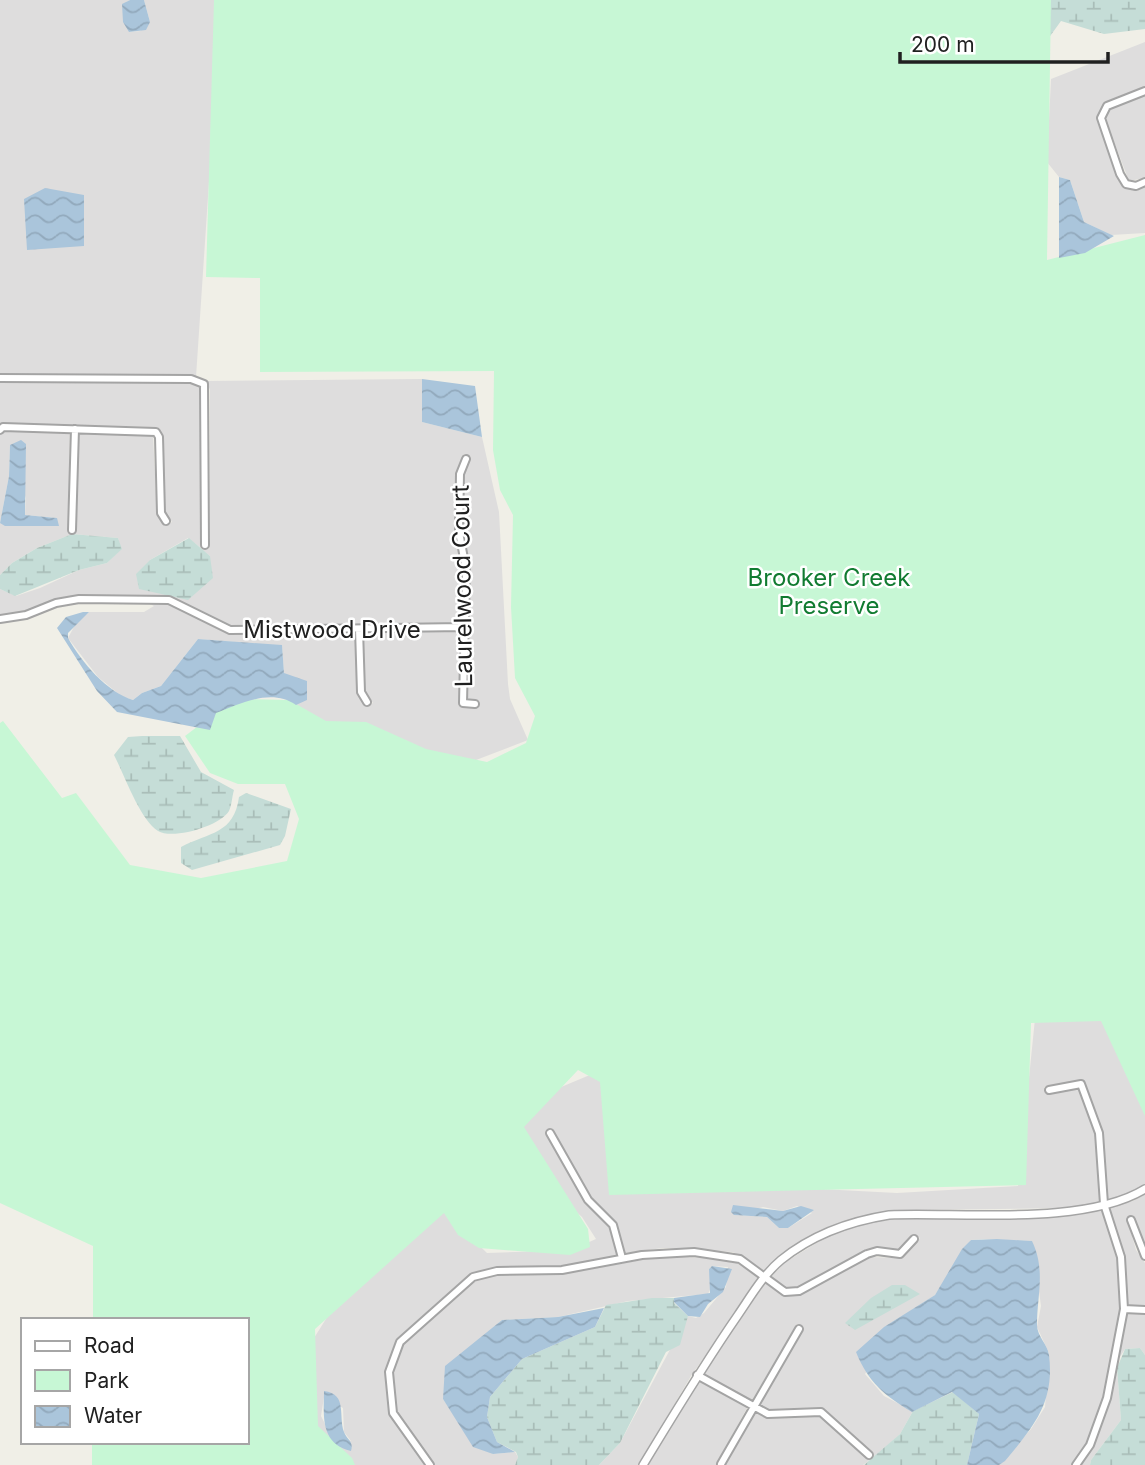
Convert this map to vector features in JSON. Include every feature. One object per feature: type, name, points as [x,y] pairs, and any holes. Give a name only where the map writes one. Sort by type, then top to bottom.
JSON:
[{"type":"street","points":[[1145,91],[1107,106],[1101,118],[1126,184],[1136,186],[1145,182]]},
{"type":"street","points":[[0,378],[191,379],[204,384],[205,545]]},
{"type":"street","points":[[2,429],[156,432],[159,438],[161,513],[166,521]]},
{"type":"street","points":[[72,530],[75,429]]},
{"type":"street","name":"Laurelwood Court","points":[[466,459],[460,474],[458,532],[466,569],[463,703],[475,704]]},
{"type":"street","name":"Mistwood Drive","points":[[0,619],[26,615],[56,603],[79,599],[169,600],[230,629],[464,627]]},
{"type":"street","points":[[359,629],[361,692],[368,702]]},
{"type":"street","points":[[1049,1090],[1081,1084],[1099,1133],[1104,1205],[1121,1257],[1124,1309],[1107,1398],[1090,1445],[1076,1465]]},
{"type":"street","points":[[550,1133],[588,1200],[613,1225],[622,1258]]},
{"type":"street","points":[[643,1465],[697,1375],[765,1277],[781,1260],[810,1242],[866,1219],[923,1213],[1071,1212],[1131,1198],[1145,1189]]},
{"type":"street","points":[[1131,1220],[1145,1256]]},
{"type":"street","points":[[430,1465],[393,1413],[389,1372],[400,1342],[473,1277],[497,1271],[562,1270],[663,1252],[732,1256],[785,1292],[799,1291],[867,1254],[877,1251],[900,1254],[915,1239]]},
{"type":"street","points":[[1124,1309],[1145,1310]]},
{"type":"street","points":[[721,1464],[799,1329]]},
{"type":"street","points":[[697,1375],[768,1414],[821,1412],[869,1455]]},
{"type":"shaded area","points":[[0,0],[130,0],[126,2],[123,19],[130,32],[140,31],[150,22],[144,0],[215,0],[211,152],[196,377],[0,375]]},
{"type":"shaded area","points":[[1145,42],[1145,87],[1105,102],[1097,118],[1116,175],[1123,186],[1135,189],[1145,186],[1145,233],[1111,235],[1084,222],[1070,180],[1059,177],[1047,162],[1051,79]]},
{"type":"shaded area","points":[[1145,95],[1145,178],[1129,181],[1105,118],[1110,108]]},
{"type":"shaded area","points":[[422,379],[422,422],[482,437],[499,512],[510,699],[528,740],[463,765],[375,750],[296,705],[284,673],[282,646],[198,639],[161,686],[142,693],[133,700],[121,696],[98,677],[68,638],[76,623],[89,612],[144,612],[154,606],[150,604],[168,604],[228,633],[355,633],[357,692],[366,706],[373,703],[365,691],[363,633],[460,631],[459,703],[478,708],[479,701],[467,700],[470,569],[463,532],[464,474],[471,457],[464,454],[456,474],[455,532],[462,570],[460,624],[230,626],[169,597],[78,596],[54,600],[24,612],[0,615],[0,589],[16,596],[79,570],[107,563],[121,549],[118,538],[72,534],[37,548],[12,563],[0,575],[0,523],[0,435],[5,431],[70,432],[68,533],[76,533],[79,433],[153,435],[157,514],[165,526],[172,522],[165,512],[163,437],[159,430],[150,427],[0,424],[0,382],[190,383],[200,386],[201,548],[188,538],[150,560],[210,556],[201,549],[209,549],[210,390],[206,381]],"holes":[[[10,445],[26,499],[25,515],[57,518],[0,523],[9,476]]]},
{"type":"shaded area","points":[[1036,1009],[1108,1015],[1145,1080],[1145,1185],[1129,1195],[1108,1200],[1103,1133],[1085,1083],[1080,1081],[1044,1087],[1046,1094],[1078,1088],[1095,1134],[1100,1202],[1070,1208],[923,1210],[866,1215],[808,1238],[764,1272],[733,1252],[663,1248],[625,1253],[616,1223],[591,1198],[551,1129],[545,1132],[584,1202],[609,1226],[618,1255],[562,1267],[497,1268],[472,1273],[397,1340],[385,1372],[389,1413],[425,1465],[352,1465],[320,1442],[299,1362],[413,1180],[487,1253],[571,1250],[596,1239],[582,1217],[554,1192],[519,1126],[554,1090],[597,1072],[702,1183],[897,1193],[1018,1186]],"holes":[[[797,1206],[812,1213],[788,1228],[779,1228],[767,1217],[735,1215],[763,1207],[783,1211]],[[324,1397],[343,1408],[344,1432],[351,1441],[331,1436],[321,1416]]]},
{"type":"shaded area","points":[[1145,1194],[1145,1250],[1134,1216],[1127,1218],[1136,1250],[1145,1263],[1145,1307],[1128,1306],[1125,1256],[1109,1207],[1133,1201]]},
{"type":"shaded area","points":[[1101,1209],[1117,1258],[1120,1309],[1103,1397],[1087,1444],[1072,1465],[999,1465],[1031,1429],[1045,1407],[1049,1353],[1037,1327],[1041,1306],[1032,1241],[983,1239],[971,1240],[935,1295],[911,1311],[865,1374],[884,1396],[913,1411],[900,1434],[879,1453],[863,1465],[725,1465],[754,1412],[768,1418],[820,1415],[868,1460],[874,1456],[823,1409],[769,1410],[758,1406],[804,1327],[797,1324],[751,1402],[702,1374],[766,1282],[782,1295],[800,1294],[869,1257],[900,1258],[920,1238],[914,1234],[897,1251],[878,1248],[865,1251],[798,1287],[786,1288],[771,1277],[784,1263],[828,1236],[867,1222],[923,1217],[1071,1215]]},
{"type":"shaded area","points":[[663,1256],[731,1259],[760,1278],[691,1376],[639,1465],[599,1465],[620,1443],[688,1316],[696,1318],[704,1313],[726,1287],[728,1267],[712,1266],[709,1269],[712,1285],[708,1294],[628,1301],[558,1317],[502,1320],[443,1399],[459,1422],[493,1454],[515,1452],[518,1457],[515,1465],[435,1465],[397,1411],[393,1372],[403,1344],[475,1280],[498,1275],[563,1274]]},
{"type":"shaded area","points":[[1127,1313],[1145,1314],[1145,1355],[1140,1348],[1125,1349],[1118,1360]]},
{"type":"shaded area","points":[[1117,1368],[1121,1420],[1090,1465],[1081,1465],[1094,1447],[1111,1399]]},
{"type":"shaded area","points":[[698,1380],[747,1408],[716,1465],[648,1465]]},
{"type":"green space","name":"Brooker Creek Preserve","points":[[214,0],[1051,0],[1047,260],[1145,235],[1145,1116],[1101,1021],[1031,1023],[1026,1185],[609,1195],[600,1082],[578,1070],[524,1127],[588,1229],[590,1247],[570,1255],[479,1248],[458,1235],[444,1213],[315,1329],[318,1426],[352,1458],[355,1465],[92,1465],[92,1444],[248,1444],[248,1318],[93,1318],[93,1246],[0,1203],[0,723],[3,721],[62,798],[76,793],[130,865],[201,878],[287,861],[299,819],[285,784],[238,784],[210,773],[185,736],[234,699],[289,700],[326,721],[366,722],[426,749],[487,762],[526,743],[535,716],[515,678],[511,607],[513,515],[500,490],[493,450],[494,371],[260,372],[260,278],[206,277]]},
{"type":"green space","points":[[979,0],[1145,0],[1145,29],[1104,34],[1061,21],[1048,39]]},
{"type":"green space","points":[[72,534],[118,538],[122,549],[107,563],[79,570],[15,596],[0,589],[0,575],[12,563],[37,548]]},
{"type":"green space","points":[[189,538],[210,556],[213,578],[188,600],[139,589],[136,574],[150,560]]},
{"type":"green space","points":[[180,736],[201,772],[234,790],[230,809],[224,817],[185,833],[165,833],[151,825],[139,807],[114,755],[128,737]]},
{"type":"green space","points":[[246,793],[291,809],[285,836],[280,845],[192,870],[181,863],[181,847],[226,825],[232,818],[239,797]]},
{"type":"green space","points":[[892,1285],[905,1285],[920,1294],[855,1330],[845,1323],[871,1298]]},
{"type":"green space","points":[[652,1298],[674,1298],[674,1303],[688,1316],[680,1345],[666,1352],[620,1443],[599,1465],[515,1465],[518,1457],[516,1452],[497,1442],[487,1417],[490,1397],[522,1359],[595,1327],[606,1305]]},
{"type":"green space","points":[[1140,1348],[1145,1355],[1145,1465],[1090,1465],[1121,1420],[1117,1368],[1125,1349]]},
{"type":"green space","points":[[953,1392],[979,1414],[967,1465],[864,1465],[900,1434],[913,1411]]},
{"type":"water","points":[[130,0],[144,0],[150,22],[146,30],[129,32],[123,22],[122,4]]},
{"type":"water","points":[[1059,177],[1070,180],[1084,222],[1114,236],[1085,253],[1059,258]]},
{"type":"water","points":[[45,188],[84,195],[84,246],[27,250],[24,199]]},
{"type":"water","points":[[422,379],[475,386],[482,437],[422,422]]},
{"type":"water","points":[[21,440],[26,444],[25,515],[57,518],[59,526],[5,526],[0,523],[9,476],[10,445]]},
{"type":"water","points":[[89,612],[68,633],[68,638],[96,675],[114,690],[133,700],[142,693],[161,686],[198,639],[282,645],[284,673],[307,681],[307,700],[296,705],[287,700],[267,697],[246,702],[216,713],[210,730],[117,712],[97,691],[57,628],[66,617]]},
{"type":"water","points":[[733,1205],[783,1211],[801,1206],[814,1210],[788,1228],[779,1228],[767,1217],[734,1215],[731,1212]]},
{"type":"water","points":[[971,1240],[1032,1241],[1036,1252],[1040,1272],[1037,1325],[1049,1355],[1049,1387],[1033,1425],[1005,1461],[999,1465],[967,1465],[979,1414],[952,1392],[912,1412],[878,1387],[866,1372],[856,1352],[884,1327],[935,1295],[962,1249]]},
{"type":"water","points":[[712,1266],[732,1269],[723,1292],[708,1304],[700,1317],[688,1316],[674,1302],[674,1298],[710,1293],[709,1269]]},
{"type":"water","points":[[604,1308],[595,1327],[522,1359],[490,1397],[487,1417],[497,1442],[515,1452],[493,1454],[473,1447],[443,1399],[445,1366],[502,1320],[558,1317]]},
{"type":"water","points":[[324,1391],[332,1393],[339,1401],[342,1426],[351,1443],[351,1451],[333,1442],[328,1435],[324,1418]]}]
